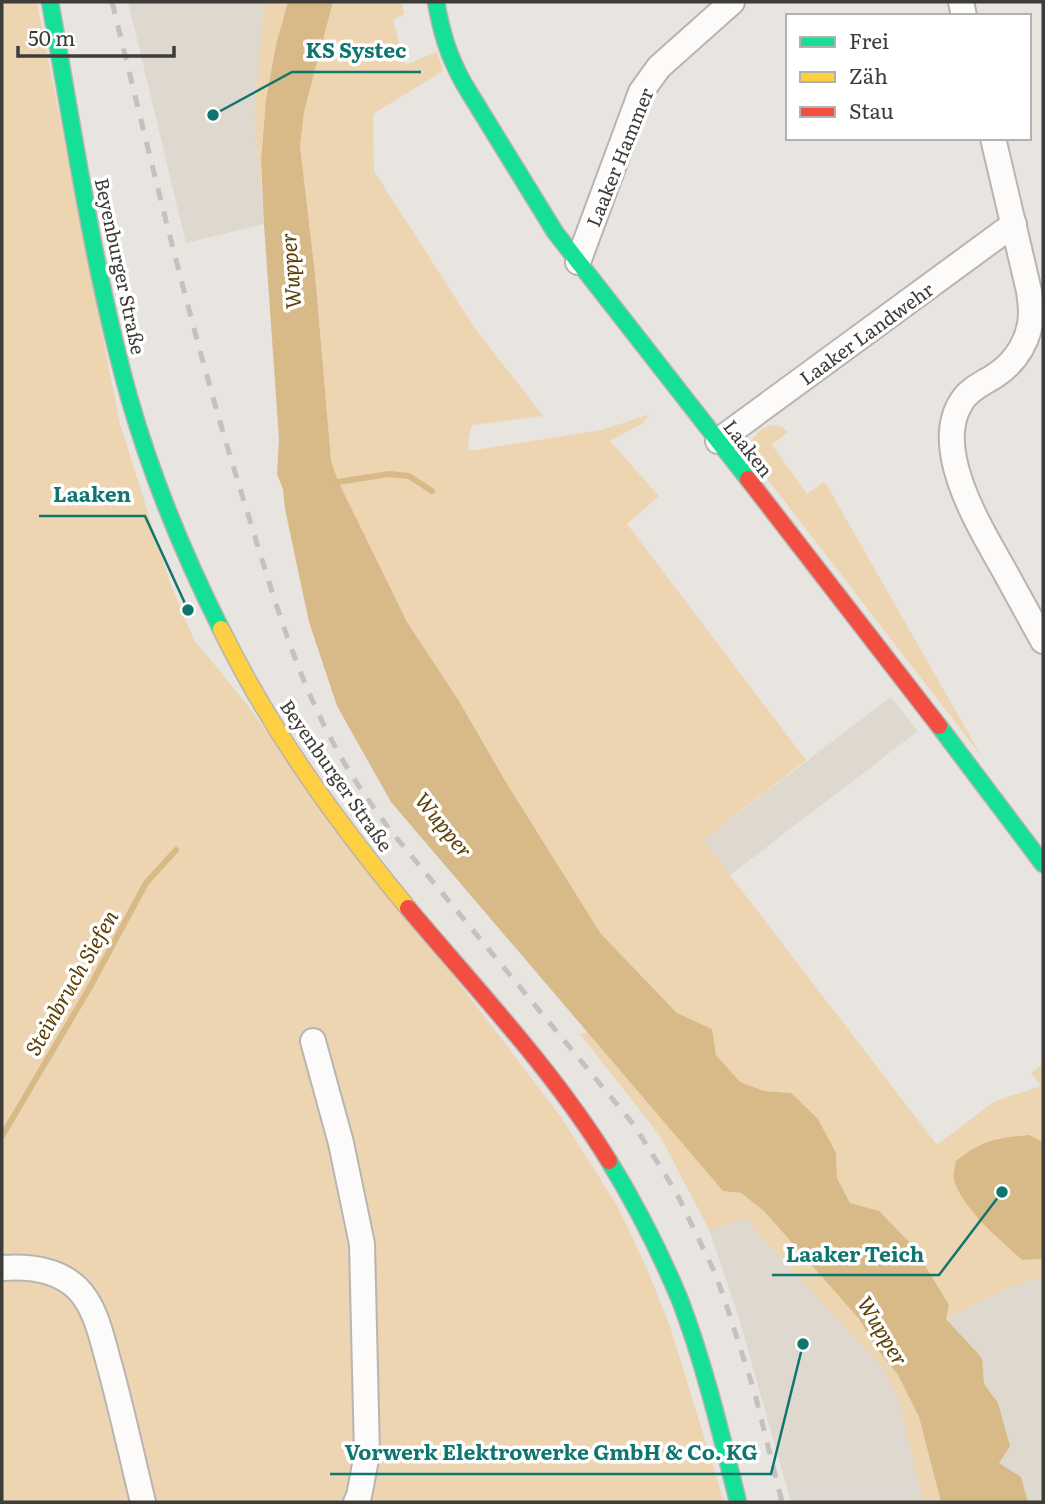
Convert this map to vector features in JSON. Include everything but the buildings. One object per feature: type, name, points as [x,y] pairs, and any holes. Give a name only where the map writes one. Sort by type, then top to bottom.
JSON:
[{"type":"main road","name":"Beyenburger Straße","points":[[50,2],[87,206],[118,355],[146,453],[182,548],[254,691],[283,741],[316,789],[362,852],[531,1053],[606,1155],[664,1265],[688,1324],[708,1387],[738,1502]]},
{"type":"main road","name":"Laaken","points":[[436,2],[441,31],[451,60],[555,232],[904,680],[1043,864]]},
{"type":"street","name":"Laaker Hammer","points":[[578,262],[641,92],[659,67],[732,2]]},
{"type":"street","points":[[993,140],[1030,291],[1031,315],[1021,349],[1012,363],[973,390],[962,401],[952,432],[953,454],[970,511],[1043,641]]},
{"type":"street","name":"Laaker Landwehr","points":[[718,441],[1014,224]]},
{"type":"street","points":[[313,1041],[341,1143],[362,1244],[368,1454],[356,1502]]},
{"type":"street","points":[[2,1268],[21,1266],[61,1276],[86,1299],[98,1326],[143,1502]]},
{"type":"shaded area","points":[[2,2],[37,2],[120,424],[171,585],[194,640],[241,697],[561,1117],[618,1207],[671,1329],[724,1502],[2,1502]]},
{"type":"shaded area","points":[[128,2],[264,2],[254,115],[264,224],[186,243]]},
{"type":"shaded area","points":[[264,2],[288,2],[274,60],[262,138],[264,224],[254,115]]},
{"type":"shaded area","points":[[333,2],[402,2],[404,14],[393,20],[405,65],[437,52],[443,71],[373,114],[374,171],[474,327],[543,416],[472,425],[469,451],[602,430],[650,414],[643,423],[610,441],[659,496],[627,524],[806,760],[703,840],[937,1145],[995,1101],[1041,1086],[1031,1073],[1043,1064],[1043,1142],[1029,1135],[966,1203],[997,1238],[1022,1260],[1043,1259],[1043,1277],[1010,1287],[946,1319],[879,1211],[850,1203],[837,1178],[836,1153],[791,1093],[764,1091],[740,1082],[716,1055],[711,1029],[677,1013],[601,934],[507,784],[459,701],[407,622],[338,481],[331,460],[315,274],[300,146],[304,112]]},
{"type":"shaded area","points":[[776,425],[788,432],[772,445],[807,494],[824,482],[829,489],[982,757],[748,454],[756,434]]},
{"type":"shaded area","points":[[891,697],[918,731],[730,875],[703,840]]},
{"type":"shaded area","points":[[588,1032],[723,1191],[741,1193],[764,1211],[859,1319],[878,1350],[898,1375],[919,1417],[941,1502],[923,1502],[899,1400],[883,1369],[745,1218],[709,1230],[660,1136],[580,1034]]},
{"type":"shaded area","points":[[745,1218],[883,1369],[899,1400],[923,1502],[791,1502],[739,1318],[709,1230]]},
{"type":"shaded area","points":[[1043,1277],[1043,1502],[1028,1502],[1021,1477],[999,1463],[998,1403],[984,1384],[982,1358],[946,1319],[1010,1287]]},
{"type":"water","name":"Wupper","points":[[288,2],[333,2],[304,112],[300,146],[315,274],[331,460],[338,481],[407,622],[459,701],[507,784],[601,934],[677,1013],[712,1029],[716,1055],[740,1082],[764,1091],[791,1093],[818,1119],[836,1153],[837,1178],[850,1203],[879,1211],[913,1246],[949,1305],[946,1319],[982,1358],[984,1384],[998,1403],[1010,1446],[999,1463],[1021,1477],[1028,1502],[941,1502],[919,1417],[898,1375],[878,1350],[859,1319],[764,1211],[741,1193],[723,1191],[391,802],[337,706],[309,622],[283,489],[277,474],[279,439],[261,161],[266,100],[276,45]]},
{"type":"water","points":[[1029,1135],[1043,1142],[1043,1259],[1022,1260],[975,1215],[960,1194],[954,1175],[956,1161],[974,1148],[999,1139]]},
{"type":"waterway","points":[[331,483],[389,474],[409,476],[432,491]]},
{"type":"waterway","name":"Steinbruch Siefen","points":[[2,1136],[90,987],[146,883],[176,850]]},
{"type":"railway","points":[[112,2],[224,437],[273,595],[321,720],[362,791],[390,830],[634,1125],[676,1192],[715,1273],[728,1310],[755,1394],[782,1502]]},
{"type":"traffic: fast","points":[[50,2],[95,250],[129,397],[170,516],[221,629]]},
{"type":"traffic: fast","points":[[436,2],[446,44],[458,73],[555,232],[748,479]]},
{"type":"traffic: fast","points":[[939,726],[1043,864]]},
{"type":"traffic: fast","points":[[609,1161],[647,1229],[680,1300],[705,1375],[738,1502]]},
{"type":"traffic: slow","points":[[221,629],[261,703],[306,774],[355,842],[408,908]]},
{"type":"traffic: jam","points":[[748,479],[939,726]]},
{"type":"traffic: jam","points":[[408,908],[539,1063],[609,1161]]},
{"type":"place","name":"KS Systec","points":[[213,115]]},
{"type":"place","name":"Laaken","points":[[188,610]]},
{"type":"place","name":"Laaker Teich","points":[[1002,1192]]},
{"type":"place","name":"Vorwerk Elektrowerke GmbH & Co. KG","points":[[803,1344]]}]
